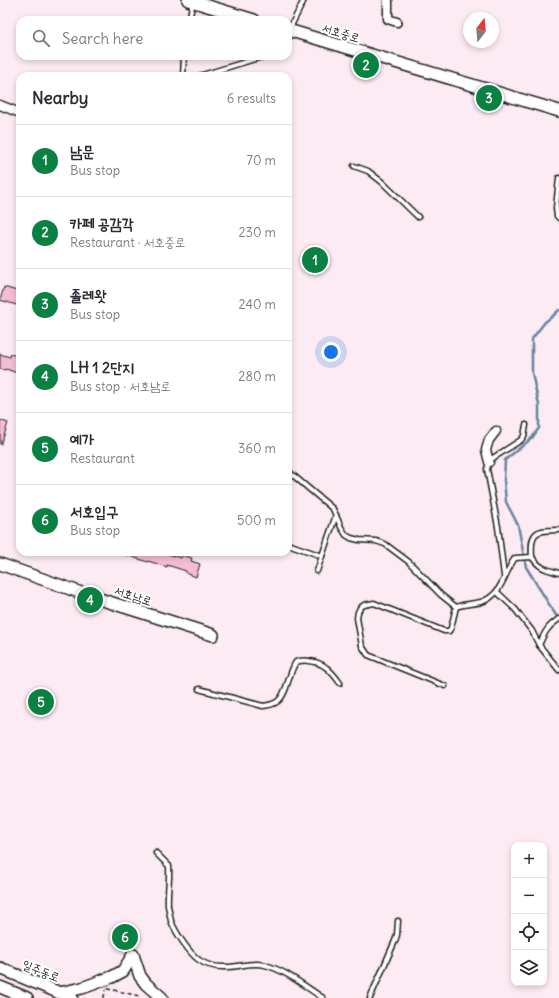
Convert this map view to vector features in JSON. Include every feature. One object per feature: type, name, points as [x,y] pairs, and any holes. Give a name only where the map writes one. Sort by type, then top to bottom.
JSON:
[{"type":"main road","points":[[190,1],[241,16]]},
{"type":"main road","name":"서호중로","points":[[292,32],[559,111]]},
{"type":"main road","name":"서호남로","points":[[0,564],[90,596],[213,635]]},
{"type":"main road","points":[[59,993],[82,988],[112,977],[123,971],[133,955],[140,976],[146,984],[162,998]]},
{"type":"main road","name":"일주동로","points":[[0,968],[72,998]]},
{"type":"main road","points":[[0,988],[12,998]]},
{"type":"main road","points":[[0,988],[27,998]]},
{"type":"street","points":[[388,0],[388,19],[397,22]]},
{"type":"street","points":[[0,105],[16,111]]},
{"type":"street","points":[[489,462],[486,450],[489,440],[496,431]]},
{"type":"lane","points":[[292,23],[304,0]]},
{"type":"lane","points":[[189,16],[190,1]]},
{"type":"lane","points":[[183,72],[184,60]]},
{"type":"lane","points":[[212,72],[252,60]]},
{"type":"lane","points":[[354,166],[368,172],[382,182],[418,217]]},
{"type":"lane","points":[[559,178],[556,208],[557,216],[559,218]]},
{"type":"lane","points":[[504,579],[498,527],[487,469],[489,462],[493,458],[521,440],[524,436],[526,425]]},
{"type":"lane","points":[[292,474],[328,503],[333,509],[346,535],[358,540],[376,541],[385,544],[409,562],[441,595],[456,607]]},
{"type":"lane","points":[[317,571],[336,515]]},
{"type":"lane","points":[[559,530],[545,530],[539,532],[534,536],[531,547],[531,557],[537,565],[559,573]]},
{"type":"lane","points":[[292,545],[322,556]]},
{"type":"lane","points":[[456,607],[483,602],[491,598],[497,592],[510,564],[515,558],[531,557]]},
{"type":"lane","points":[[497,592],[515,609],[559,670]]},
{"type":"lane","points":[[446,686],[368,655],[362,646],[357,618],[360,608],[364,605],[374,603],[444,631],[449,631],[456,607]]},
{"type":"lane","points":[[540,645],[545,631],[559,619]]},
{"type":"lane","points":[[199,689],[263,706],[273,704],[279,701],[283,695],[292,667],[296,662],[309,661],[323,665],[332,672],[340,683]]},
{"type":"lane","points":[[156,853],[169,866],[170,874],[168,904],[172,921],[181,940],[200,960],[210,965],[223,967],[256,963],[265,965],[291,976],[323,998]]},
{"type":"lane","points":[[370,998],[395,941],[398,921]]},
{"type":"path","points":[[104,998],[105,989],[129,993],[139,996],[138,998]]},
{"type":"building","points":[[4,287],[16,291],[16,305],[0,300]]},
{"type":"building","points":[[0,354],[10,357],[11,354],[16,356],[16,373],[6,369],[0,369]]},
{"type":"building","points":[[0,420],[8,423],[1,445],[0,444]]},
{"type":"building","points":[[129,556],[175,556],[181,558],[182,556],[185,556],[192,558],[191,561],[200,564],[196,577],[186,573],[186,571],[167,565],[167,567]]},
{"type":"waterway","points":[[559,310],[545,322],[532,339],[532,373],[539,405],[539,428],[532,438],[505,460],[504,480],[506,502],[518,525],[526,567],[559,620]]},
{"type":"place","name":"카페 공감각","points":[[366,65]]},
{"type":"place","name":"졸레왓","points":[[489,98]]},
{"type":"place","name":"남문","points":[[315,260]]},
{"type":"place","name":"LH 1 2단지","points":[[90,600]]},
{"type":"place","name":"예가","points":[[41,702]]},
{"type":"place","name":"서호입구","points":[[125,937]]}]
